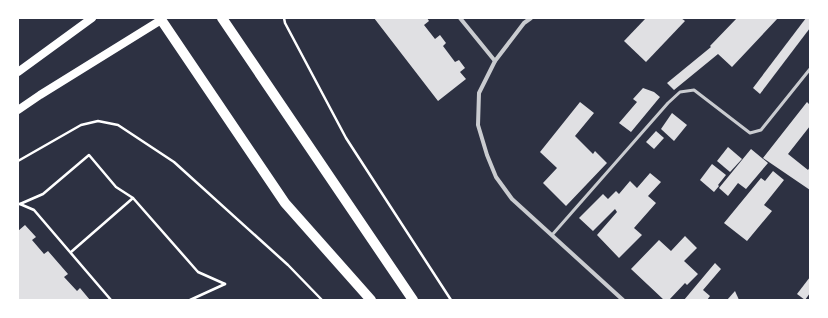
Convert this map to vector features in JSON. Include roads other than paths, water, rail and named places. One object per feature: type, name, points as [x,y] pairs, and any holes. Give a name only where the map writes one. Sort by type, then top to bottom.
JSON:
[{"type":"main road","points":[[18,72],[92,18]]},
{"type":"main road","points":[[222,18],[413,300]]},
{"type":"main road","points":[[18,110],[162,19],[285,203],[372,300]]},
{"type":"street","points":[[460,18],[495,61]]},
{"type":"street","points":[[531,18],[524,23],[495,61],[480,93],[478,125],[487,155],[496,177],[512,199],[623,300]]},
{"type":"lane","points":[[552,236],[668,103],[680,92],[694,90],[750,133],[760,130],[810,69]]}]
